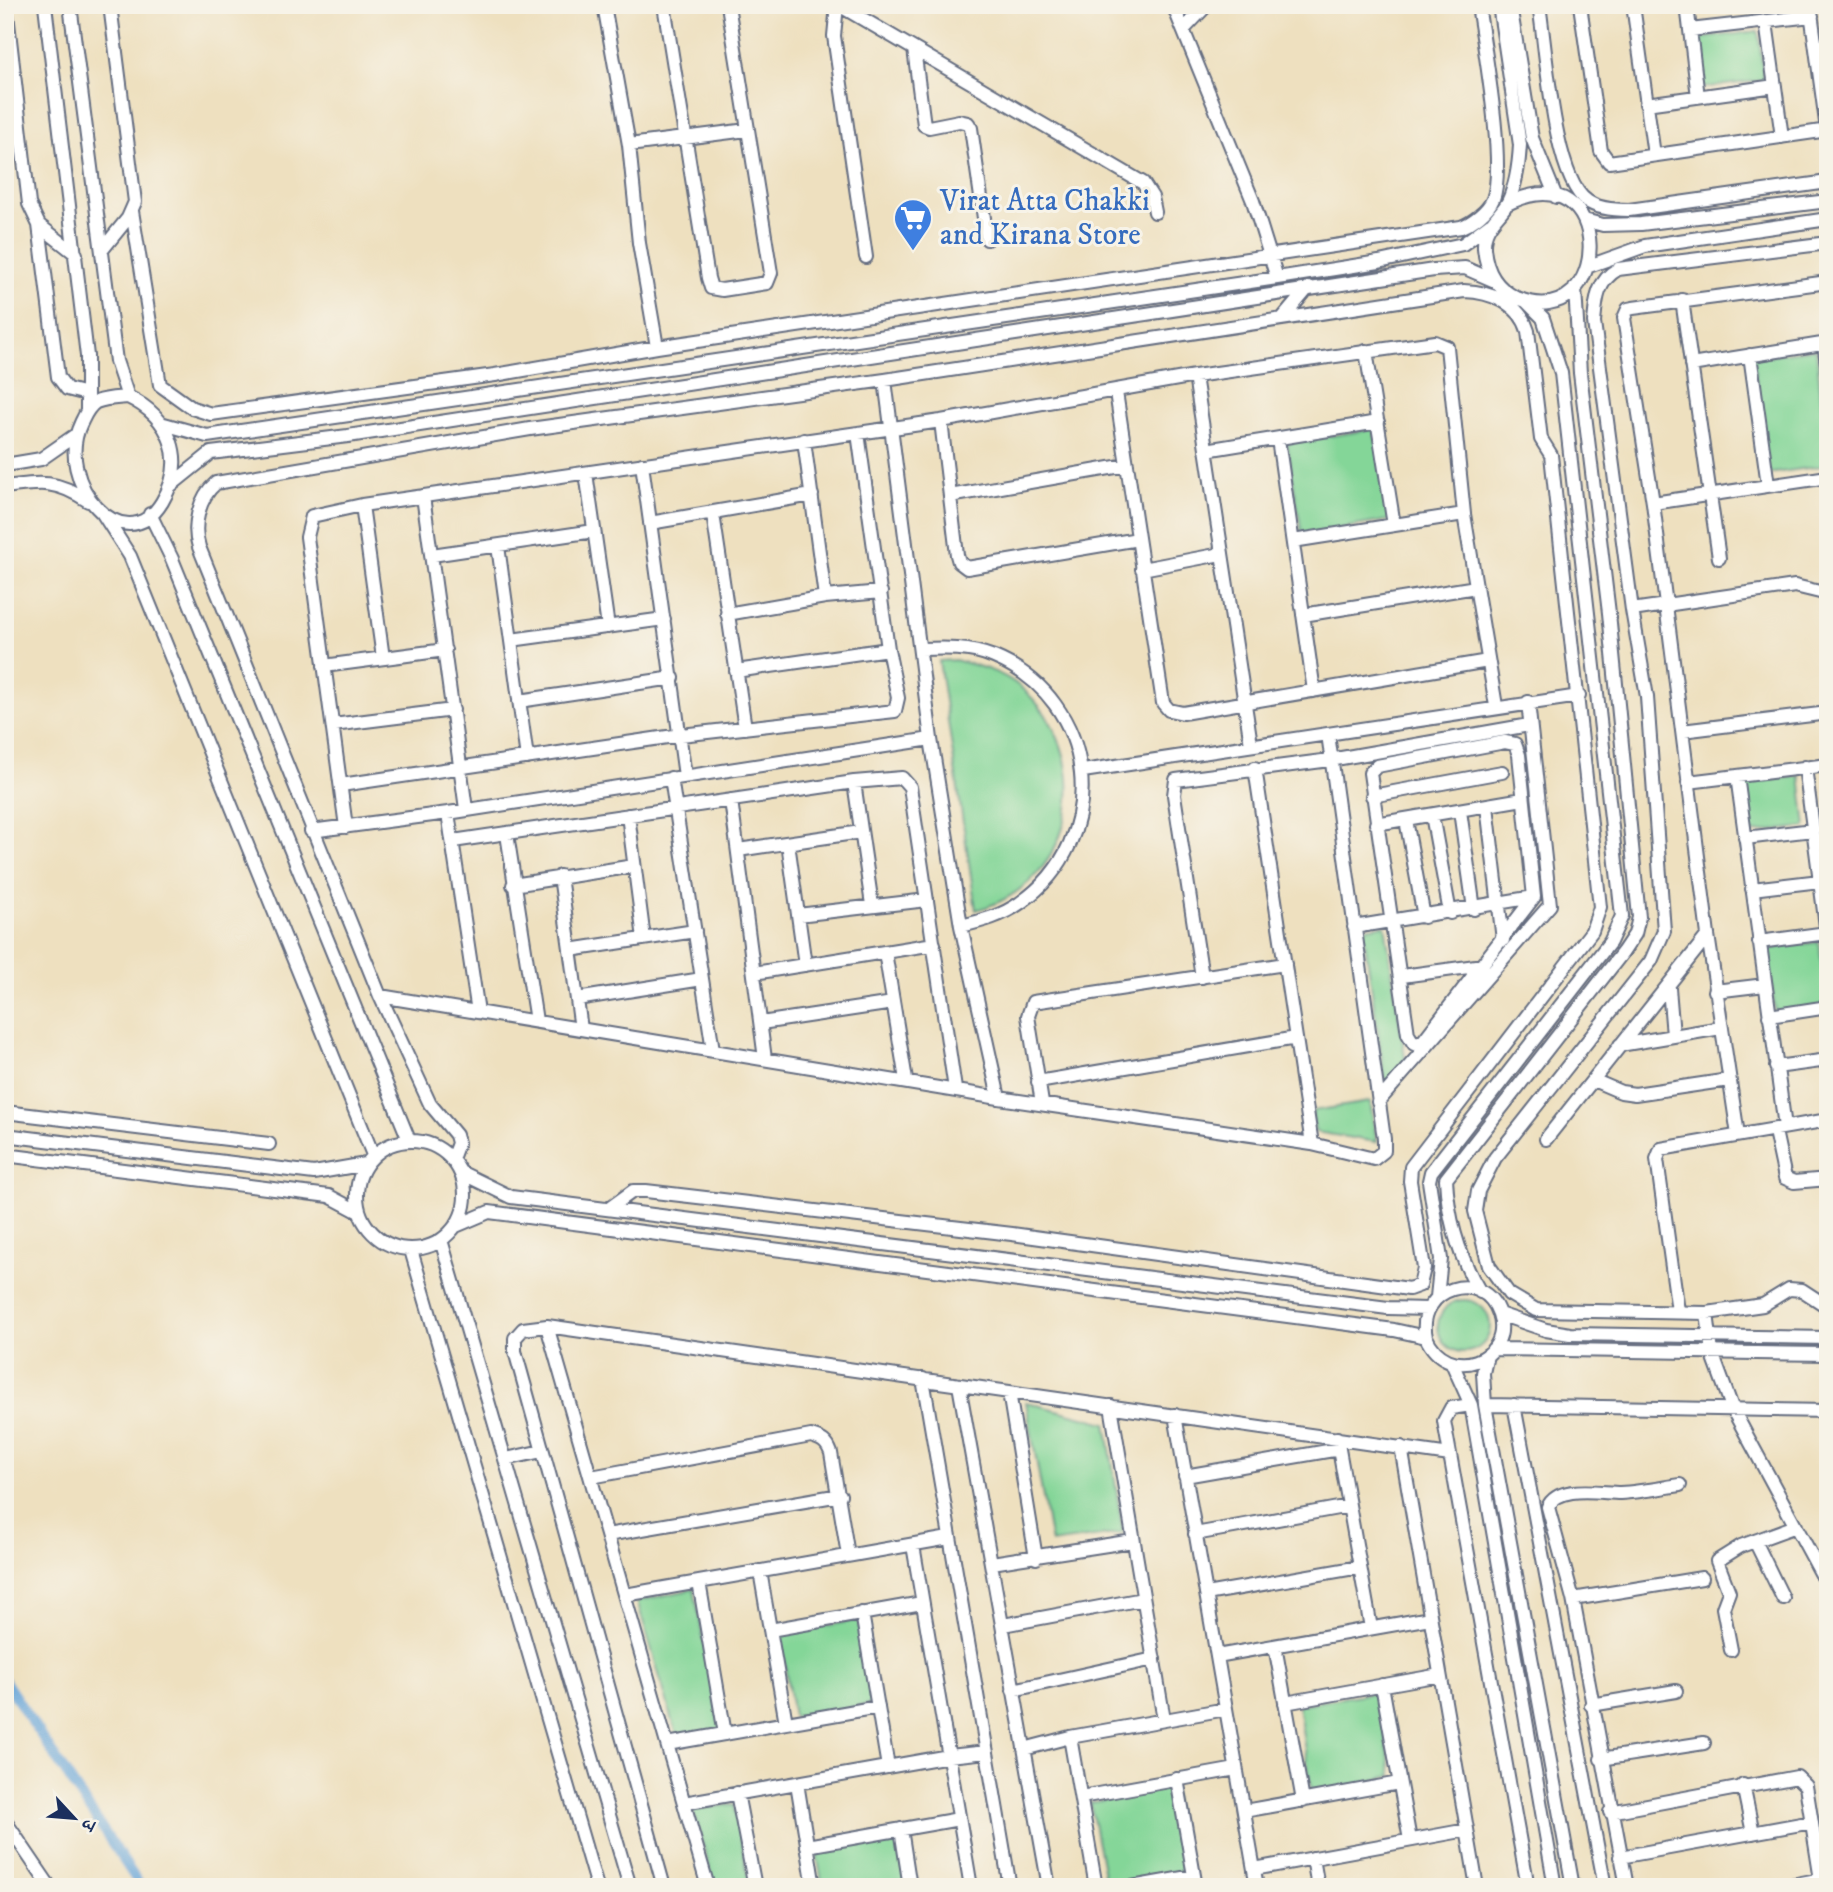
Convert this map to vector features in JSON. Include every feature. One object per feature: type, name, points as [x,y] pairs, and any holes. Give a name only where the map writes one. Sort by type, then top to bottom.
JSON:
[{"type":"street","points":[[6,5],[29,204],[39,225],[58,377],[67,389],[87,394]]},
{"type":"street","points":[[46,5],[87,356],[87,410],[74,436],[74,458],[79,481],[89,502]]},
{"type":"street","points":[[70,5],[116,361],[128,397]]},
{"type":"street","points":[[110,5],[135,195],[132,211],[156,376],[167,392],[192,408],[211,414],[361,395],[657,347],[1461,227],[1490,204],[1495,190],[1496,143],[1478,5]]},
{"type":"street","points":[[604,5],[629,145],[639,243],[657,347]]},
{"type":"street","points":[[664,5],[708,278],[711,288],[722,290],[767,284],[770,280],[728,5]]},
{"type":"street","points":[[866,257],[834,36],[838,5],[1143,183],[1152,197],[1155,212]]},
{"type":"street","points":[[1173,5],[1253,201],[1277,278]]},
{"type":"street","points":[[1184,29],[1207,5]]},
{"type":"street","points":[[1499,5],[1520,145],[1519,166],[1507,204]]},
{"type":"street","points":[[1510,5],[1532,138],[1556,197]]},
{"type":"street","points":[[1539,5],[1561,154],[1577,190],[1586,201],[1602,208],[1629,210],[1828,182]]},
{"type":"street","points":[[1580,5],[1602,156],[1614,163],[1827,130],[1811,11],[1766,22],[1690,30]]},
{"type":"street","points":[[1633,5],[1654,155]]},
{"type":"street","points":[[1686,5],[1698,97]]},
{"type":"street","points":[[1766,22],[1782,137]]},
{"type":"street","points":[[914,49],[924,125],[929,127],[959,121],[968,123],[971,128],[987,239]]},
{"type":"street","points":[[1646,104],[1775,86]]},
{"type":"street","points":[[629,145],[747,130]]},
{"type":"street","points":[[164,424],[206,436],[1379,262],[1463,244],[1490,224],[1507,204],[1522,196],[1539,194],[1556,197],[1572,206],[1591,234],[1589,266],[1575,288],[1552,300],[1527,302]]},
{"type":"street","points":[[1584,220],[1603,225],[1641,224],[1828,201]]},
{"type":"street","points":[[102,250],[132,211]]},
{"type":"street","points":[[1589,266],[1645,246],[1828,219]]},
{"type":"street","points":[[1490,224],[1484,243],[1486,263],[1495,282]]},
{"type":"street","points":[[39,225],[76,254]]},
{"type":"street","points":[[1828,243],[1618,269],[1607,275],[1596,298],[1594,322],[1632,610],[1647,697],[1664,931],[1651,961],[1495,1158],[1478,1191],[1475,1213],[1495,1278],[1522,1303],[1536,1310],[1707,1313],[1763,1305],[1790,1289],[1802,1290],[1828,1307]]},
{"type":"street","points":[[170,486],[211,453],[348,436],[1308,288],[1465,268],[1495,282],[1509,294],[1527,302],[1543,318],[1560,373],[1622,916],[1609,942],[1436,1162],[1429,1181],[1441,1278],[1437,1297],[1428,1309],[1424,1323],[1426,1338],[1438,1356],[1452,1363],[1474,1362],[1490,1352],[1828,1354]]},
{"type":"street","points":[[1738,1135],[1708,935],[1653,503],[1624,318],[1628,309],[1633,308],[1828,282]]},
{"type":"street","points":[[1282,319],[1308,288]]},
{"type":"street","points":[[1573,1887],[1485,1405],[1483,1373],[1499,1336],[1499,1314],[1492,1301],[1480,1292],[1462,1259],[1446,1179],[1452,1167],[1623,951],[1635,934],[1639,917],[1609,613],[1580,373],[1575,288]]},
{"type":"street","points":[[452,1159],[458,1143],[456,1135],[430,1104],[380,996],[199,547],[197,518],[209,489],[226,480],[530,429],[885,380],[1464,291],[1479,291],[1500,299],[1525,318],[1541,439],[1551,455],[1598,875],[1599,918],[1559,975],[1411,1167],[1410,1181],[1424,1274],[1420,1284],[1409,1289],[1012,1234],[646,1191],[633,1191],[611,1207]]},
{"type":"street","points":[[1682,300],[1719,558]]},
{"type":"street","points":[[346,827],[307,537],[308,523],[312,516],[362,505],[890,429],[1116,392],[1195,376],[1435,342],[1447,347],[1464,514],[1496,706]]},
{"type":"street","points":[[1692,365],[1826,343],[1828,372]]},
{"type":"street","points":[[1366,351],[1394,525]]},
{"type":"street","points":[[1750,355],[1768,485]]},
{"type":"street","points":[[1195,376],[1251,744]]},
{"type":"street","points":[[885,380],[931,739],[961,926],[999,1098]]},
{"type":"street","points":[[1116,392],[1163,703],[1169,709],[1183,713],[1488,662]]},
{"type":"street","points":[[361,395],[364,412]]},
{"type":"street","points":[[5,487],[41,482],[56,484],[120,523],[138,521],[161,505],[170,486],[174,464],[171,442],[164,424],[147,406],[128,397],[105,399],[87,410]]},
{"type":"street","points":[[941,421],[957,555],[959,562],[967,568],[1138,539]]},
{"type":"street","points":[[1206,450],[1378,422]]},
{"type":"street","points":[[341,785],[681,735],[895,711],[898,698],[888,649],[859,433]]},
{"type":"street","points":[[5,465],[41,459],[74,436]]},
{"type":"street","points":[[348,436],[382,455]]},
{"type":"street","points":[[1278,439],[1314,691]]},
{"type":"street","points":[[804,440],[825,597]]},
{"type":"street","points":[[642,464],[685,776]]},
{"type":"street","points":[[950,496],[1127,465]]},
{"type":"street","points":[[586,473],[608,627]]},
{"type":"street","points":[[1653,503],[1710,492],[1828,477]]},
{"type":"street","points":[[650,523],[812,495]]},
{"type":"street","points":[[423,496],[466,809]]},
{"type":"street","points":[[362,505],[383,659]]},
{"type":"street","points":[[103,514],[130,556],[370,1159],[357,1187],[359,1212],[367,1228],[379,1240],[394,1247],[411,1250],[441,1240],[456,1226],[489,1212],[1394,1330],[1426,1338]]},
{"type":"street","points":[[150,514],[172,559],[409,1140]]},
{"type":"street","points":[[713,514],[745,728]]},
{"type":"street","points":[[1293,541],[1464,514]]},
{"type":"street","points":[[432,555],[594,531]]},
{"type":"street","points":[[498,546],[527,758]]},
{"type":"street","points":[[1142,569],[1221,554]]},
{"type":"street","points":[[1632,610],[1795,586],[1828,594]]},
{"type":"street","points":[[1303,615],[1476,587]]},
{"type":"street","points":[[727,614],[825,597],[881,592]]},
{"type":"street","points":[[511,640],[664,619]]},
{"type":"street","points":[[920,649],[957,648],[993,656],[1025,674],[1052,699],[1071,731],[1083,771],[1076,829],[1063,858],[1044,883],[1020,904],[992,918],[961,926]]},
{"type":"street","points":[[736,671],[888,649]]},
{"type":"street","points":[[324,667],[445,650]]},
{"type":"street","points":[[519,701],[673,678]]},
{"type":"street","points":[[1083,771],[1496,706],[1579,696]]},
{"type":"street","points":[[1378,1102],[1550,905],[1528,702]]},
{"type":"street","points":[[333,725],[453,710]]},
{"type":"street","points":[[1682,731],[1828,713]]},
{"type":"street","points":[[1202,977],[1174,783],[1180,778],[1330,760],[1529,725]]},
{"type":"street","points":[[380,996],[906,1080],[999,1098],[1312,1144],[1374,1159],[1384,1150],[1384,1139],[1328,734]]},
{"type":"street","points":[[312,831],[931,739]]},
{"type":"street","points":[[1510,742],[1515,744],[1519,755],[1523,799],[1534,897],[1503,940],[1417,1045],[1411,1042],[1408,1034],[1402,976],[1369,778],[1377,766],[1510,742]]},
{"type":"street","points":[[1688,782],[1828,765]]},
{"type":"street","points":[[1759,942],[1827,937],[1805,767]]},
{"type":"street","points":[[1255,768],[1312,1144]]},
{"type":"street","points":[[1372,796],[1502,772]]},
{"type":"street","points":[[1737,776],[1776,1067],[1785,1178],[1794,1182],[1828,1179]]},
{"type":"street","points":[[671,778],[713,1050]]},
{"type":"street","points":[[453,841],[854,782],[895,778],[906,781],[955,1089]]},
{"type":"street","points":[[854,782],[872,905]]},
{"type":"street","points":[[1376,824],[1523,799]]},
{"type":"street","points":[[731,800],[765,1059]]},
{"type":"street","points":[[1487,806],[1501,905],[1503,940]]},
{"type":"street","points":[[1460,811],[1474,909]]},
{"type":"street","points":[[447,813],[478,1012]]},
{"type":"street","points":[[628,815],[644,939]]},
{"type":"street","points":[[1432,815],[1450,913]]},
{"type":"street","points":[[1406,820],[1424,917]]},
{"type":"street","points":[[1745,838],[1813,830]]},
{"type":"street","points":[[738,850],[861,832]]},
{"type":"street","points":[[507,834],[536,1021]]},
{"type":"street","points":[[788,843],[805,965]]},
{"type":"street","points":[[513,885],[635,866]]},
{"type":"street","points":[[560,876],[581,1029]]},
{"type":"street","points":[[1752,889],[1820,881]]},
{"type":"street","points":[[1354,927],[1501,905],[1534,897]]},
{"type":"street","points":[[798,915],[927,900]]},
{"type":"street","points":[[570,950],[695,931]]},
{"type":"street","points":[[1546,1139],[1669,988],[1708,935]]},
{"type":"street","points":[[754,973],[934,944]]},
{"type":"street","points":[[885,953],[906,1080]]},
{"type":"street","points":[[1042,1104],[1028,1016],[1033,1002],[1285,964]]},
{"type":"street","points":[[1402,976],[1483,965]]},
{"type":"street","points":[[577,999],[702,979]]},
{"type":"street","points":[[1716,992],[1765,985]]},
{"type":"street","points":[[1669,988],[1673,1035]]},
{"type":"street","points":[[761,1023],[893,1003]]},
{"type":"street","points":[[1769,1016],[1828,1007]]},
{"type":"street","points":[[1620,1045],[1721,1028]]},
{"type":"street","points":[[1038,1082],[1296,1038]]},
{"type":"street","points":[[1776,1067],[1828,1060]]},
{"type":"street","points":[[1593,1080],[1621,1092],[1635,1094],[1729,1080]]},
{"type":"street","points":[[5,1112],[269,1144]]},
{"type":"street","points":[[1678,1311],[1658,1153],[1665,1147],[1828,1120]]},
{"type":"street","points":[[5,1135],[314,1173],[370,1159],[396,1142],[409,1140],[440,1148],[452,1159],[460,1172],[465,1190],[463,1209],[456,1226]]},
{"type":"street","points":[[5,1155],[329,1196],[359,1212]]},
{"type":"street","points":[[460,1172],[511,1196],[1388,1308],[1428,1309]]},
{"type":"street","points":[[1451,1213],[1475,1213]]},
{"type":"street","points":[[1418,1229],[1436,1225]]},
{"type":"street","points":[[441,1240],[629,1887]]},
{"type":"street","points":[[411,1250],[597,1887]]},
{"type":"street","points":[[1437,1297],[1458,1288],[1480,1292]]},
{"type":"street","points":[[1707,1313],[1712,1353],[1733,1410],[1828,1586]]},
{"type":"street","points":[[1499,1314],[1570,1334],[1828,1338]]},
{"type":"street","points":[[547,1326],[708,1887]]},
{"type":"street","points":[[664,1887],[515,1351],[515,1338],[523,1329],[547,1326],[1175,1415],[1338,1443],[1401,1447],[1450,1455]]},
{"type":"street","points":[[1452,1363],[1471,1405],[1555,1887]]},
{"type":"street","points":[[923,1379],[948,1538],[1010,1887]]},
{"type":"street","points":[[959,1385],[1049,1887]]},
{"type":"street","points":[[1009,1391],[1036,1558]]},
{"type":"street","points":[[1471,1405],[1451,1408],[1444,1421],[1528,1887]]},
{"type":"street","points":[[1485,1405],[1828,1411]]},
{"type":"street","points":[[1514,1405],[1605,1887]]},
{"type":"street","points":[[1111,1406],[1164,1720]]},
{"type":"street","points":[[1175,1415],[1257,1887]]},
{"type":"street","points":[[591,1477],[811,1436],[828,1445],[840,1495],[848,1555]]},
{"type":"street","points":[[1185,1476],[1338,1443]]},
{"type":"street","points":[[1338,1443],[1371,1628]]},
{"type":"street","points":[[1401,1447],[1477,1887]]},
{"type":"street","points":[[506,1459],[542,1451]]},
{"type":"street","points":[[1627,1887],[1573,1599],[1548,1507],[1551,1501],[1573,1493],[1617,1493],[1680,1485]]},
{"type":"street","points":[[607,1535],[840,1495]]},
{"type":"street","points":[[1195,1534],[1349,1506]]},
{"type":"street","points":[[1731,1650],[1723,1608],[1729,1592],[1716,1564],[1720,1557],[1796,1526]]},
{"type":"street","points":[[625,1595],[948,1538]]},
{"type":"street","points":[[992,1563],[1133,1541]]},
{"type":"street","points":[[1755,1541],[1783,1598]]},
{"type":"street","points":[[913,1545],[971,1887]]},
{"type":"street","points":[[1206,1594],[1360,1567]]},
{"type":"street","points":[[760,1571],[786,1724]]},
{"type":"street","points":[[1573,1599],[1702,1578]]},
{"type":"street","points":[[699,1582],[725,1734]]},
{"type":"street","points":[[1003,1625],[1143,1598]]},
{"type":"street","points":[[770,1630],[922,1603]]},
{"type":"street","points":[[862,1613],[888,1767]]},
{"type":"street","points":[[1217,1656],[1430,1618]]},
{"type":"street","points":[[1275,1646],[1303,1801]]},
{"type":"street","points":[[1013,1690],[1154,1659]]},
{"type":"street","points":[[1285,1703],[1440,1675]]},
{"type":"street","points":[[1382,1685],[1410,1840]]},
{"type":"street","points":[[1591,1705],[1675,1691]]},
{"type":"street","points":[[667,1744],[878,1707]]},
{"type":"street","points":[[1024,1749],[1070,1737],[1226,1709]]},
{"type":"street","points":[[1070,1737],[1096,1887]]},
{"type":"street","points":[[1601,1759],[1704,1743]]},
{"type":"street","points":[[684,1803],[948,1756],[987,1752]]},
{"type":"street","points":[[1080,1797],[1236,1769]]},
{"type":"street","points":[[1611,1812],[1797,1776],[1805,1786],[1824,1879],[1780,1887]]},
{"type":"street","points":[[1132,1887],[1195,1881],[1177,1779]]},
{"type":"street","points":[[797,1783],[814,1887]]},
{"type":"street","points":[[1244,1811],[1399,1783]]},
{"type":"street","points":[[1743,1785],[1753,1833]]},
{"type":"street","points":[[737,1793],[755,1887]]},
{"type":"street","points":[[807,1846],[959,1819]]},
{"type":"street","points":[[5,1821],[50,1887]]},
{"type":"street","points":[[1620,1857],[1812,1822]]},
{"type":"street","points":[[901,1829],[910,1887]]},
{"type":"street","points":[[1254,1868],[1467,1830]]},
{"type":"street","points":[[1313,1858],[1318,1887]]},
{"type":"green space","points":[[1758,31],[1764,80],[1702,88],[1696,39]]},
{"type":"green space","points":[[1816,349],[1828,465],[1768,474],[1753,357]]},
{"type":"green space","points":[[1374,429],[1390,520],[1302,535],[1287,443]]},
{"type":"green space","points":[[955,660],[997,673],[1019,686],[1044,713],[1061,745],[1068,778],[1066,812],[1056,844],[1038,873],[1011,895],[976,910],[939,661]]},
{"type":"green space","points":[[1800,776],[1806,827],[1751,833],[1746,783]]},
{"type":"green space","points":[[1385,925],[1406,1064],[1386,1088],[1363,928]]},
{"type":"green space","points":[[1819,942],[1827,1005],[1775,1012],[1767,949]]},
{"type":"green space","points":[[1370,1102],[1377,1142],[1315,1132],[1312,1111]]},
{"type":"green space","points":[[1464,1300],[1474,1302],[1482,1308],[1488,1316],[1488,1336],[1482,1344],[1474,1350],[1464,1352],[1454,1350],[1446,1344],[1440,1336],[1438,1326],[1440,1316],[1446,1308],[1454,1302]]},
{"type":"green space","points":[[1026,1402],[1106,1423],[1123,1533],[1051,1543]]},
{"type":"green space","points":[[694,1589],[720,1729],[677,1735],[637,1601]]},
{"type":"green space","points":[[858,1620],[873,1704],[793,1717],[780,1634]]},
{"type":"green space","points":[[1378,1692],[1392,1776],[1312,1794],[1298,1705]]},
{"type":"green space","points":[[1172,1787],[1186,1872],[1106,1885],[1090,1803]]},
{"type":"green space","points":[[734,1804],[750,1887],[715,1887],[693,1810]]},
{"type":"green space","points":[[898,1836],[906,1887],[823,1887],[816,1850]]},
{"type":"waterway","points":[[5,1681],[141,1887]]},
{"type":"place","name":"Virat Atta Chakki and Kirana Store","points":[[913,252]]}]
